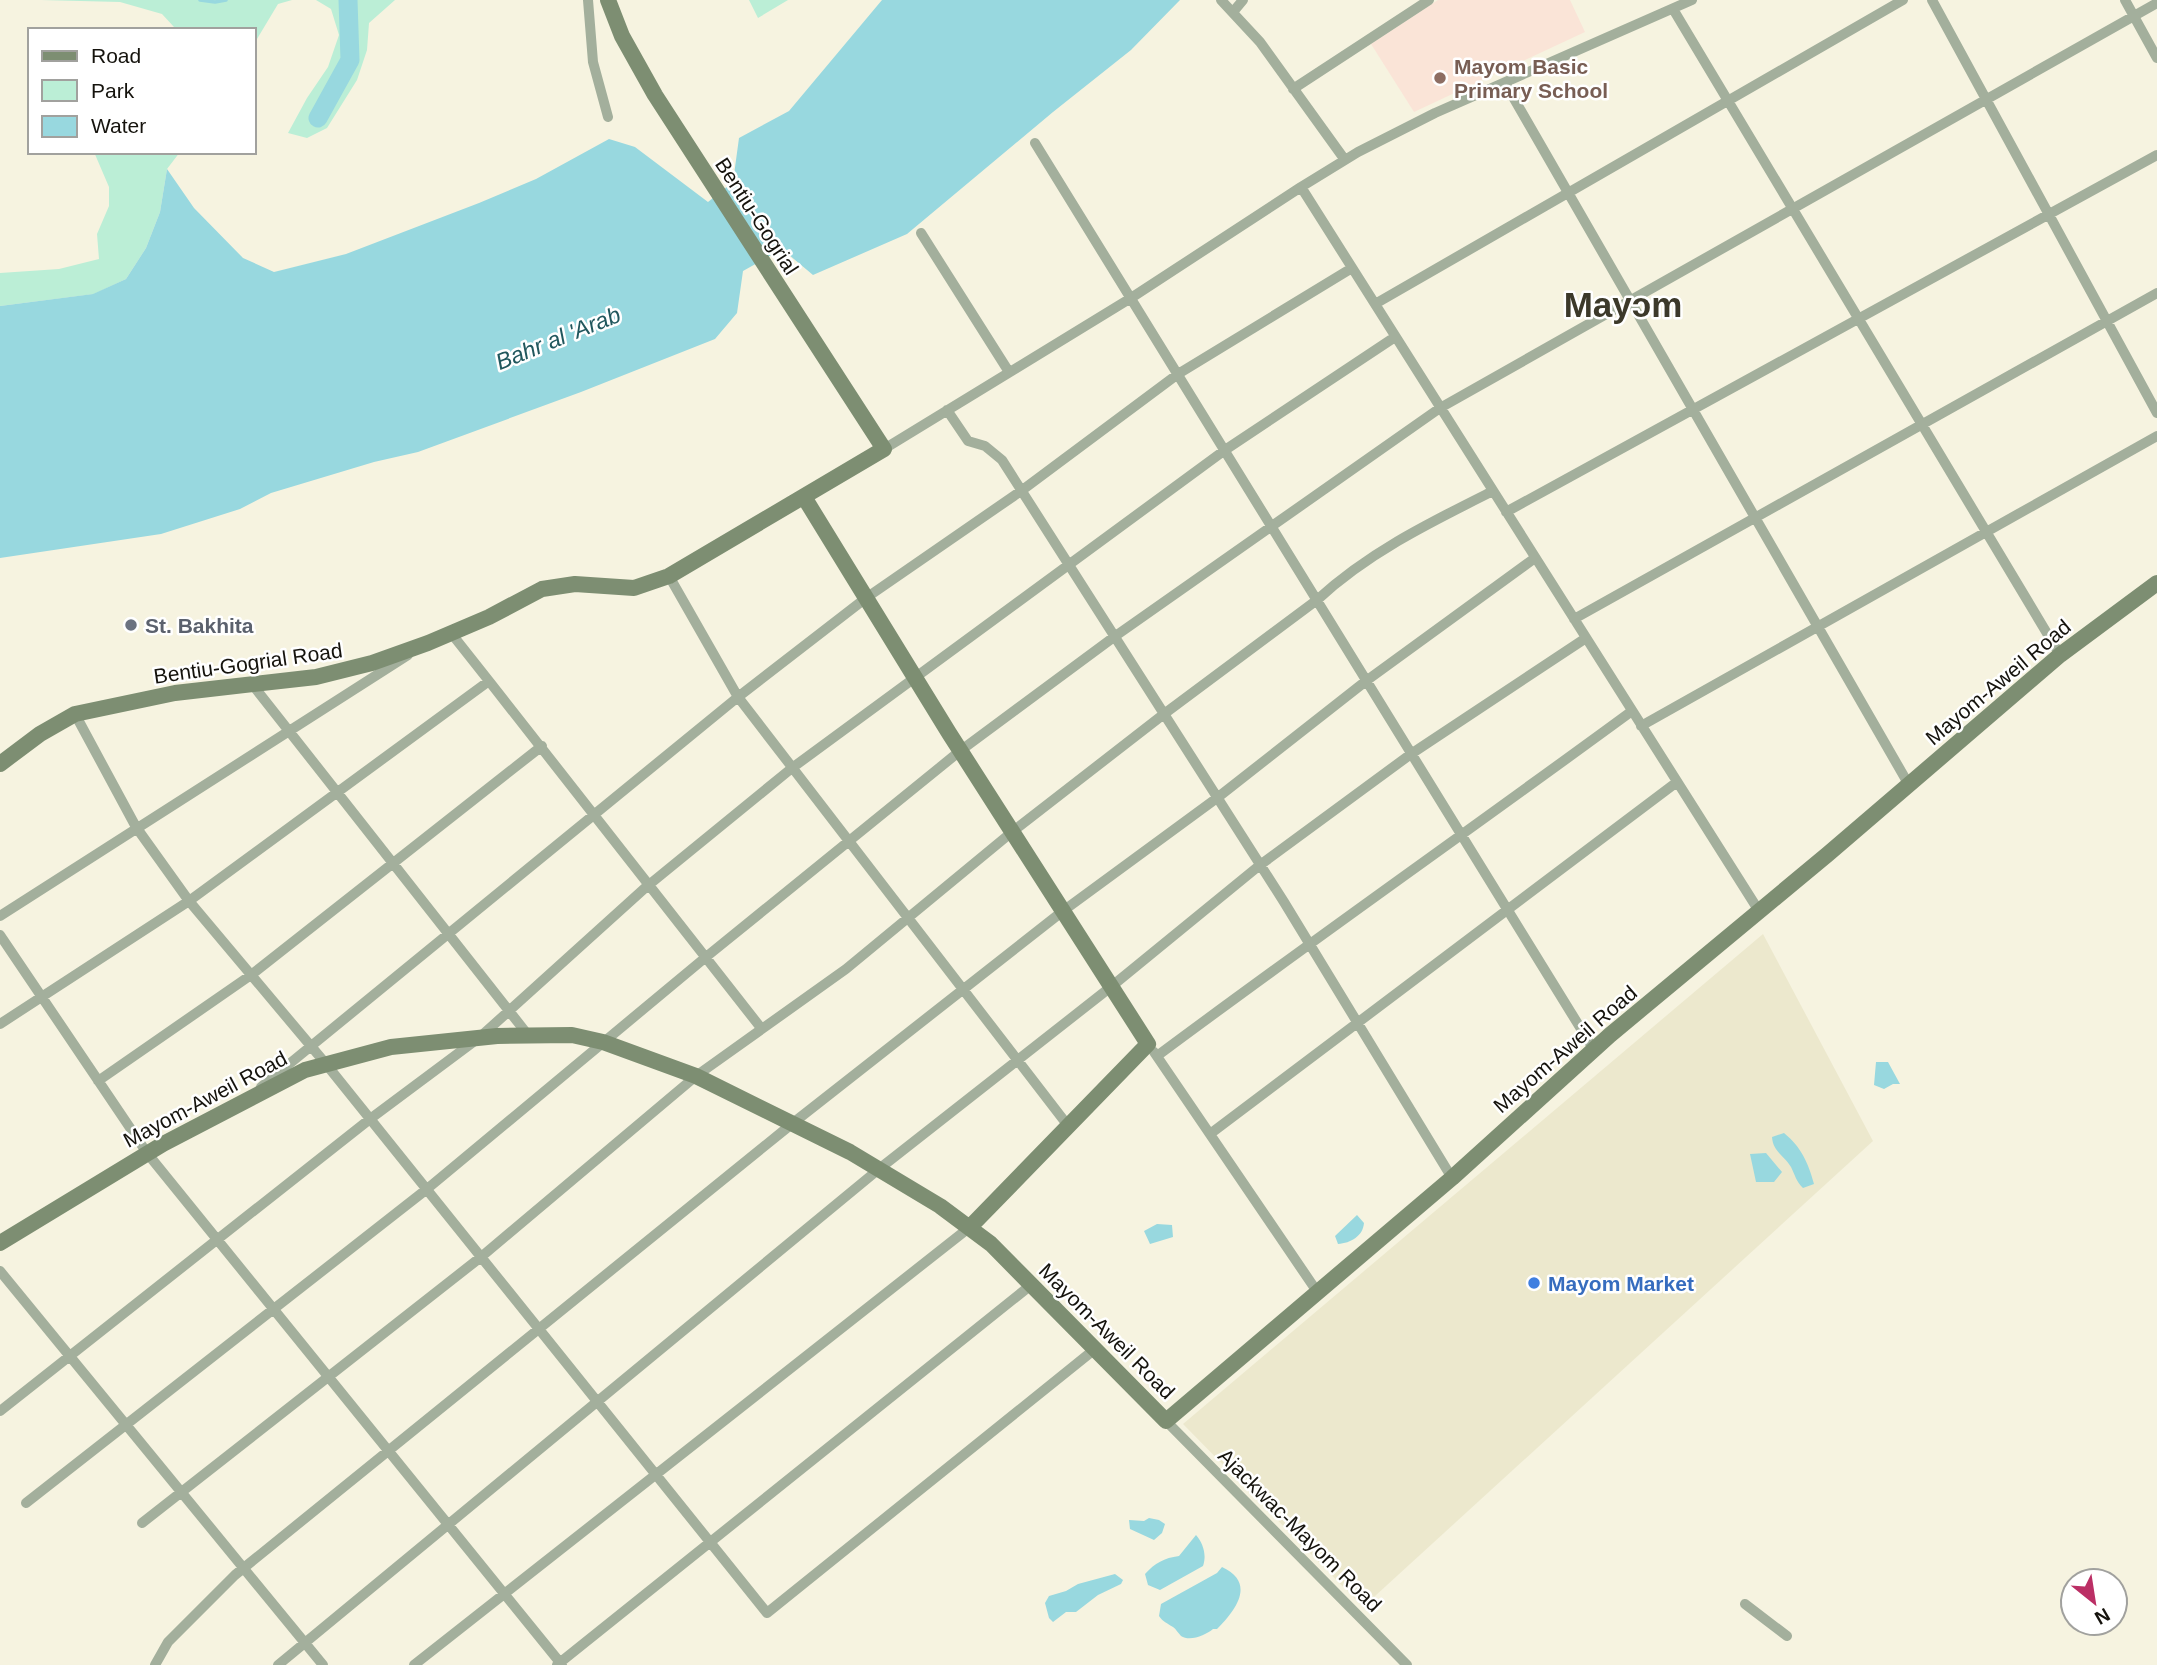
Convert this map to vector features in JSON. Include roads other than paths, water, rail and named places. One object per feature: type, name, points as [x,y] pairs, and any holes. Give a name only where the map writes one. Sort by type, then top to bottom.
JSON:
[{"type":"main road","name":"Bentiu-Gogrial","points":[[608,0],[622,36],[648,83],[884,449]]},
{"type":"main road","name":"Bentiu-Gogrial Road","points":[[0,764],[40,734],[75,714],[175,693],[316,677],[372,663],[428,643],[489,617],[542,589],[575,584],[634,588],[669,576],[884,449]]},
{"type":"main road","points":[[804,497],[960,751],[1153,1050],[1069,1127],[970,1227]]},
{"type":"main road","name":"Mayom-Aweil Road","points":[[0,1243],[147,1153],[305,1070],[391,1047],[481,1037],[572,1035],[603,1042],[696,1076],[850,1152],[970,1227],[991,1244],[1166,1421],[1452,1178],[1594,1051],[2060,655],[2157,583]]},
{"type":"street","points":[[588,0],[593,62],[608,117]]},
{"type":"street","points":[[1220,0],[1260,42],[1345,160]]},
{"type":"street","points":[[1233,12],[1243,0]]},
{"type":"street","points":[[1293,89],[1429,0]]},
{"type":"street","points":[[1375,304],[1903,0]]},
{"type":"street","points":[[1932,0],[2157,413]]},
{"type":"street","points":[[2125,0],[2157,58]]},
{"type":"street","points":[[884,449],[1131,298],[1345,160],[1435,113],[1690,1]]},
{"type":"street","points":[[26,1503],[426,1189],[960,751],[1114,636],[1440,408],[2157,3]]},
{"type":"street","points":[[1672,9],[2060,655]]},
{"type":"street","points":[[1505,83],[1909,785]]},
{"type":"street","points":[[1035,143],[1594,1051]]},
{"type":"street","points":[[1506,512],[2157,155]]},
{"type":"street","points":[[1301,187],[1759,912]]},
{"type":"street","points":[[921,233],[1009,372]]},
{"type":"street","points":[[245,1101],[738,697],[866,598],[1021,491],[1178,374],[1352,268]]},
{"type":"street","points":[[1574,619],[2157,293]]},
{"type":"street","points":[[0,1411],[370,1119],[481,1037],[649,884],[792,768],[1225,450],[1395,337]]},
{"type":"street","points":[[947,410],[968,441],[985,446],[1002,460],[1260,865],[1452,1178]]},
{"type":"street","points":[[1642,726],[2157,436]]},
{"type":"street","points":[[142,1523],[481,1257],[696,1076],[846,969],[1012,832],[1317,600],[1338,581],[1418,528],[1493,491]]},
{"type":"street","points":[[155,1665],[168,1642],[244,1568],[793,1123],[1063,911],[1217,797],[1366,681],[1535,558]]},
{"type":"street","points":[[669,576],[738,697],[1069,1127]]},
{"type":"street","points":[[452,633],[761,1028]]},
{"type":"street","points":[[278,1665],[878,1169],[1112,986],[1260,865],[1411,754],[1586,638]]},
{"type":"street","points":[[0,916],[428,643]]},
{"type":"street","points":[[0,1024],[189,901],[489,681]]},
{"type":"street","points":[[252,684],[528,1035]]},
{"type":"street","points":[[1318,1293],[1153,1050],[1462,836],[1632,711]]},
{"type":"street","points":[[75,714],[136,827],[189,901],[326,1064],[767,1613],[1095,1349]]},
{"type":"street","points":[[99,1081],[251,975],[542,746]]},
{"type":"street","points":[[1210,1134],[1677,782]]},
{"type":"street","points":[[0,935],[147,1153],[560,1664],[1031,1285]]},
{"type":"street","points":[[414,1665],[970,1227]]},
{"type":"street","points":[[0,1271],[323,1665]]},
{"type":"street","name":"Ajackwac-Mayom Road","points":[[1166,1421],[1407,1665]]},
{"type":"street","points":[[1745,1604],[1787,1636]]},
{"type":"water","name":"Bahr al 'Arab","points":[[882,0],[1180,0],[1131,50],[907,234],[813,275],[782,249],[743,271],[737,313],[715,339],[418,452],[374,462],[271,493],[240,509],[161,534],[0,558],[0,306],[93,294],[126,279],[146,248],[160,212],[167,169],[194,208],[243,258],[274,272],[346,254],[479,203],[536,179],[609,139],[635,147],[708,202],[733,182],[739,138],[789,111]]},
{"type":"water","points":[[1876,1062],[1888,1062],[1900,1084],[1884,1089],[1874,1085]]},
{"type":"water","points":[[1784,1133],[1803,1156],[1814,1184],[1803,1188],[1774,1146],[1772,1137]]},
{"type":"water","points":[[1766,1153],[1782,1172],[1774,1182],[1756,1182],[1750,1154]]},
{"type":"water","points":[[1357,1215],[1364,1223],[1361,1232],[1352,1240],[1338,1244],[1335,1236]]},
{"type":"water","points":[[1157,1224],[1172,1225],[1173,1237],[1150,1244],[1144,1231]]},
{"type":"water","points":[[1149,1518],[1165,1524],[1162,1533],[1154,1540],[1130,1529],[1129,1520],[1144,1521]]},
{"type":"water","points":[[1196,1535],[1204,1549],[1203,1566],[1160,1590],[1148,1585],[1145,1574],[1160,1562],[1179,1556]]},
{"type":"water","points":[[1222,1567],[1239,1581],[1241,1589],[1236,1606],[1217,1629],[1193,1638],[1181,1636],[1159,1616],[1161,1604],[1217,1573]]},
{"type":"water","points":[[1115,1574],[1123,1580],[1121,1584],[1098,1595],[1076,1612],[1066,1612],[1053,1622],[1049,1618],[1045,1603],[1049,1596],[1078,1584]]},
{"type":"waterway","points":[[200,0],[226,0]]},
{"type":"waterway","points":[[318,118],[350,60],[348,0]]},
{"type":"place","name":"Mayom Basic Primary School","points":[[1440,78]]},
{"type":"place","name":"St. Bakhita","points":[[131,625]]},
{"type":"place","name":"Mayom Market","points":[[1534,1283]]},
{"type":"district","name":"Mayɔm","points":[[1623,304]]}]
